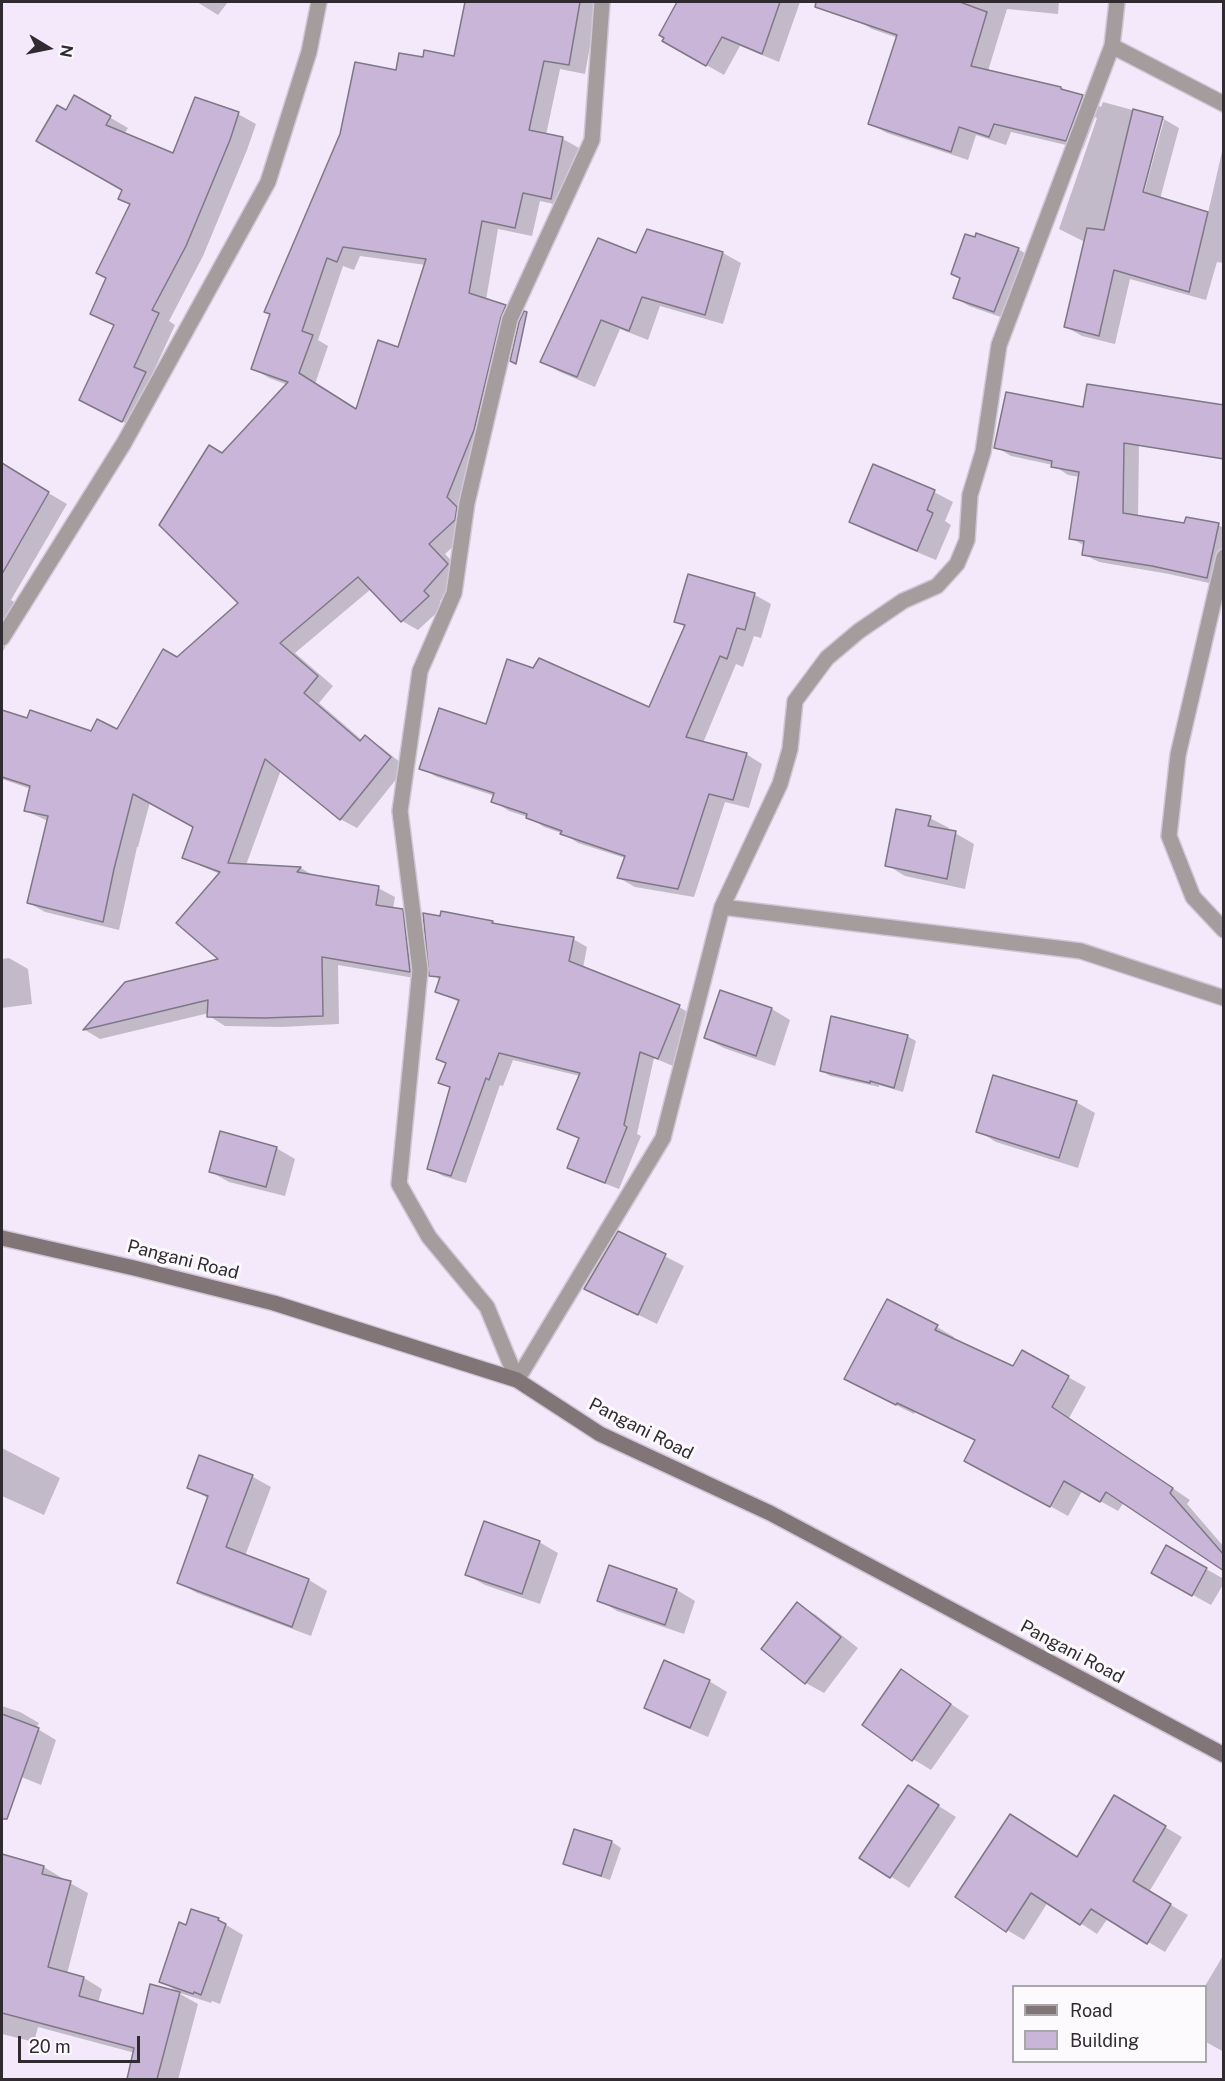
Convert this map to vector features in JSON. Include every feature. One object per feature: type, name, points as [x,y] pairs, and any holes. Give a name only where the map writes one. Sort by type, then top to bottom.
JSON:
[{"type":"main road","name":"Pangani Road","points":[[2,1238],[274,1303],[517,1380],[600,1434],[770,1513],[1224,1755]]},
{"type":"street","points":[[2,639],[124,443],[268,182],[309,52],[319,2]]},
{"type":"street","points":[[517,1380],[487,1307],[429,1237],[399,1184],[420,970],[400,811],[420,671],[454,593],[467,503],[510,319],[592,140],[602,2]]},
{"type":"street","points":[[517,1380],[663,1138],[722,907],[780,784],[790,749],[795,701],[826,658],[859,631],[903,601],[937,586],[957,564],[967,540],[970,495],[983,452],[999,345],[1112,46],[1117,2]]},
{"type":"street","points":[[1112,46],[1224,104]]},
{"type":"street","points":[[1224,557],[1178,755],[1169,836],[1193,897],[1224,930]]},
{"type":"street","points":[[722,907],[1081,951],[1224,998]]},
{"type":"building","points":[[465,2],[580,2],[569,65],[544,61],[529,130],[563,137],[551,199],[523,193],[515,228],[482,221],[469,293],[506,305],[501,317],[474,430],[447,497],[457,507],[455,520],[429,544],[448,564],[424,591],[429,596],[401,622],[358,577],[280,643],[318,676],[304,693],[360,741],[365,735],[391,757],[340,820],[265,759],[228,863],[301,867],[297,872],[379,886],[376,905],[403,909],[410,972],[322,957],[323,1016],[207,1017],[208,1000],[83,1030],[125,982],[218,959],[176,923],[220,872],[182,858],[193,827],[133,794],[103,922],[27,903],[48,816],[24,811],[30,786],[2,777],[2,710],[27,718],[30,710],[91,731],[97,719],[117,729],[163,649],[177,657],[238,603],[159,525],[209,445],[222,453],[288,382],[251,369],[270,314],[264,312],[340,134],[355,62],[396,70],[399,53],[423,57],[424,50],[454,56]],"holes":[[[343,247],[426,259],[398,347],[378,340],[356,409],[299,373],[313,335],[302,331],[327,258],[337,262]]]},
{"type":"building","points":[[677,2],[780,2],[762,54],[722,37],[706,66],[662,41],[664,38],[659,35]]},
{"type":"building","points":[[816,2],[960,2],[987,12],[971,66],[1061,87],[1061,89],[1083,95],[1066,141],[994,124],[989,137],[959,127],[951,152],[868,124],[897,35],[815,7]]},
{"type":"building","points":[[74,95],[111,116],[106,125],[173,153],[195,97],[239,112],[230,140],[186,246],[152,310],[159,313],[134,367],[146,372],[122,422],[79,400],[114,325],[90,314],[106,278],[96,273],[130,204],[118,199],[122,190],[36,141],[57,105],[66,110]]},
{"type":"building","points":[[1133,109],[1163,117],[1143,192],[1208,212],[1189,292],[1114,270],[1099,336],[1064,327],[1087,228],[1104,230]]},
{"type":"building","points":[[647,229],[723,252],[705,315],[642,297],[629,331],[601,320],[577,377],[540,362],[598,238],[636,253]]},
{"type":"building","points":[[976,233],[1019,248],[994,312],[953,298],[960,278],[951,274],[965,234],[975,237]]},
{"type":"building","points":[[524,311],[527,312],[516,364],[510,361],[519,322]]},
{"type":"building","points":[[1087,384],[1224,405],[1224,459],[1124,443],[1123,513],[1184,523],[1186,517],[1219,523],[1207,578],[1152,566],[1082,555],[1084,541],[1069,539],[1079,472],[1051,467],[1052,461],[994,448],[1006,392],[1083,407]]},
{"type":"building","points":[[2,463],[49,492],[2,574]]},
{"type":"building","points":[[873,464],[935,490],[927,510],[933,513],[917,551],[849,522]]},
{"type":"building","points":[[688,574],[755,593],[745,630],[737,628],[727,659],[720,656],[686,737],[747,753],[733,800],[709,794],[678,889],[617,878],[625,856],[560,834],[562,831],[526,818],[527,814],[491,802],[494,793],[419,769],[439,708],[486,724],[507,659],[533,668],[539,658],[649,707],[685,625],[674,622]]},
{"type":"building","points":[[896,809],[931,816],[928,826],[956,831],[947,879],[885,866]]},
{"type":"building","points":[[441,911],[493,921],[492,923],[574,937],[569,961],[680,1005],[658,1059],[640,1052],[624,1125],[627,1127],[605,1183],[567,1168],[579,1138],[557,1129],[580,1073],[499,1053],[489,1080],[486,1078],[451,1176],[427,1169],[450,1087],[438,1083],[446,1063],[436,1059],[459,1000],[435,992],[440,977],[429,976],[423,913],[440,916]]},
{"type":"building","points":[[720,990],[772,1008],[756,1056],[704,1038]]},
{"type":"building","points":[[831,1016],[908,1035],[894,1088],[820,1071]]},
{"type":"building","points":[[993,1075],[1077,1101],[1059,1158],[976,1132]]},
{"type":"building","points":[[220,1131],[277,1147],[266,1187],[209,1172]]},
{"type":"building","points":[[618,1231],[666,1254],[638,1315],[584,1289]]},
{"type":"building","points":[[887,1299],[938,1325],[935,1330],[1013,1366],[1022,1350],[1069,1376],[1052,1407],[1173,1488],[1170,1493],[1224,1555],[1224,1571],[1106,1492],[1100,1502],[1064,1481],[1050,1507],[964,1461],[975,1440],[844,1379]]},
{"type":"building","points":[[199,1455],[253,1475],[226,1547],[309,1579],[292,1627],[177,1583],[208,1496],[187,1488]]},
{"type":"building","points":[[484,1521],[540,1541],[522,1594],[465,1575]]},
{"type":"building","points":[[1166,1545],[1207,1568],[1192,1596],[1151,1573]]},
{"type":"building","points":[[609,1565],[677,1589],[665,1625],[597,1601]]},
{"type":"building","points":[[797,1602],[841,1637],[805,1684],[761,1649]]},
{"type":"building","points":[[664,1660],[710,1680],[690,1728],[644,1708]]},
{"type":"building","points":[[901,1669],[951,1704],[912,1761],[862,1725]]},
{"type":"building","points":[[2,1714],[39,1728],[7,1819],[2,1819]]},
{"type":"building","points":[[908,1785],[939,1805],[890,1878],[859,1858]]},
{"type":"building","points":[[1114,1795],[1166,1826],[1133,1881],[1171,1904],[1147,1944],[1091,1909],[1080,1925],[1031,1893],[1006,1932],[955,1897],[1010,1814],[1077,1857]]},
{"type":"building","points":[[574,1829],[612,1841],[601,1876],[563,1864]]},
{"type":"building","points":[[2,1854],[44,1866],[42,1874],[71,1881],[48,1967],[84,1977],[79,1996],[143,2014],[150,1984],[180,1992],[157,2079],[127,2079],[134,2048],[2,2013]]},
{"type":"building","points":[[191,1909],[219,1918],[218,1920],[226,1924],[201,1995],[159,1982],[179,1922],[186,1925]]}]
